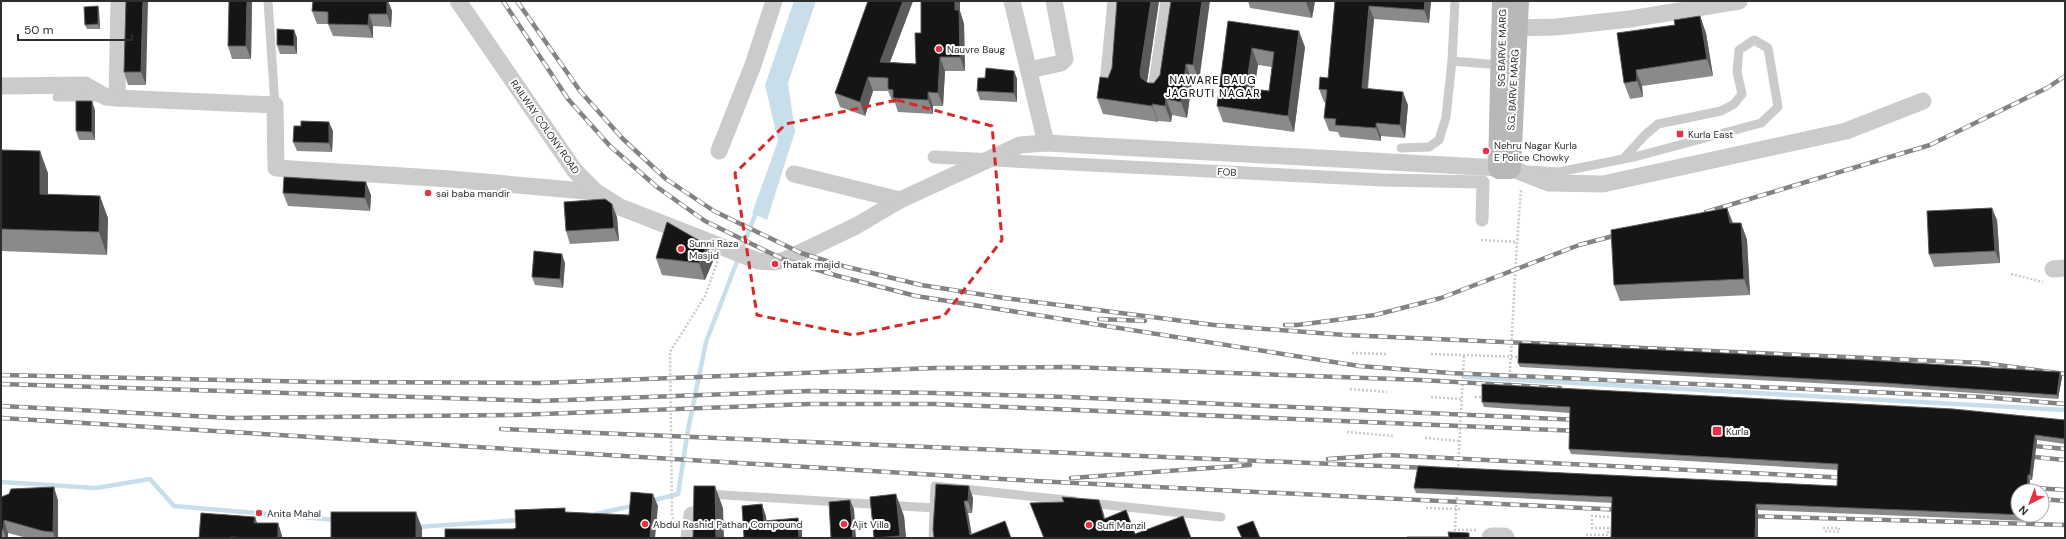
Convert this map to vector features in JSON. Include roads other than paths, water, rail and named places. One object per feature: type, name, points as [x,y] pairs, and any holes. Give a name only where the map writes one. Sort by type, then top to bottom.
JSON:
[{"type":"main road","name":"SG BARVE MARG","points":[[1503,1],[1509,28],[1501,64],[1510,170]]},
{"type":"main road","name":"S.G. BARVE MARG","points":[[1510,170],[1509,28],[1518,1]]},
{"type":"street","points":[[111,98],[119,1]]},
{"type":"street","name":"RAILWAY COLONY ROAD","points":[[458,1],[575,171],[596,192],[620,207],[724,252],[758,261],[774,262],[796,255],[856,226],[900,200],[1020,145],[1046,143],[1510,170],[1549,183],[1603,184],[1846,131],[1922,101]]},
{"type":"street","points":[[719,151],[753,65],[774,1]]},
{"type":"street","points":[[1012,1],[1046,143]]},
{"type":"street","points":[[1029,70],[1061,63],[1065,59],[1054,1]]},
{"type":"street","points":[[1108,83],[1116,1]]},
{"type":"street","points":[[1156,90],[1169,1]]},
{"type":"street","points":[[1509,28],[1630,19],[1739,1]]},
{"type":"street","points":[[1,86],[85,85],[111,98],[275,105],[276,168],[450,179],[596,192]]},
{"type":"street","name":"FOB","points":[[934,157],[1383,180],[1483,182],[1482,220]]},
{"type":"street","points":[[794,174],[900,200]]},
{"type":"street","points":[[689,538],[696,508]]},
{"type":"lane","points":[[268,1],[275,105]]},
{"type":"lane","points":[[1401,148],[1429,147],[1439,140],[1446,117],[1452,61],[1455,1]]},
{"type":"lane","points":[[1510,170],[1559,172],[1622,159],[1761,123],[1778,107],[1768,48],[1754,40],[1739,50],[1737,72],[1742,94],[1734,104],[1721,111],[1658,124],[1644,135],[1622,159]]},
{"type":"lane","points":[[1452,61],[1501,64]]},
{"type":"lane","points":[[57,97],[89,96],[111,98]]},
{"type":"lane","points":[[933,538],[935,486],[1221,517]]},
{"type":"lane","points":[[696,508],[703,494],[934,508]]},
{"type":"water","points":[[794,1],[816,1],[788,83],[795,132],[767,220],[752,213],[778,141],[765,85]]},
{"type":"waterway","points":[[651,501],[678,494],[688,430],[706,342],[757,210]]},
{"type":"waterway","points":[[1465,377],[2065,410]]},
{"type":"waterway","points":[[1,482],[96,488],[150,479],[174,506],[336,520]]},
{"type":"waterway","points":[[596,514],[636,505]]},
{"type":"waterway","points":[[417,527],[521,520]]},
{"type":"railway","points":[[503,1],[568,99],[610,146],[657,187],[705,221],[785,260],[838,276],[916,296],[1359,366],[1450,373],[1982,397],[2065,404]]},
{"type":"railway","points":[[517,1],[580,91],[623,139],[666,179],[714,211],[801,253],[843,266],[921,285],[1004,298],[1214,325],[1345,335],[1983,363],[2065,374]]},
{"type":"railway","points":[[1706,212],[1930,145],[2047,88],[2065,76]]},
{"type":"railway","points":[[1285,325],[1297,325],[1375,315],[1441,298],[1579,245],[1621,234]]},
{"type":"railway","points":[[1099,319],[1145,321]]},
{"type":"railway","points":[[1,375],[318,382],[540,383],[935,368],[1070,367],[1421,380],[1560,388]]},
{"type":"railway","points":[[1,384],[539,401],[809,391],[935,393],[1067,397],[1580,420]]},
{"type":"railway","points":[[1,406],[232,418],[515,415],[810,404],[934,404],[1580,431]]},
{"type":"railway","points":[[1,418],[1035,481],[1623,510]]},
{"type":"railway","points":[[501,429],[1428,468]]},
{"type":"railway","points":[[2025,445],[2065,449]]},
{"type":"railway","points":[[1328,459],[1386,455],[1849,478]]},
{"type":"railway","points":[[2023,456],[2065,460]]},
{"type":"railway","points":[[1071,478],[1250,465]]},
{"type":"railway","points":[[2050,489],[2065,490]]},
{"type":"railway","points":[[2050,500],[2065,501]]},
{"type":"railway","points":[[1747,516],[2065,525]]},
{"type":"place","name":"Nauvre Baug","points":[[939,49]]},
{"type":"place","name":"Kurla East","points":[[1680,134]]},
{"type":"place","name":"Nehru Nagar Kurla E Police Chowky","points":[[1486,151]]},
{"type":"place","name":"sai baba mandir","points":[[428,193]]},
{"type":"place","name":"Sunni Raza Masjid","points":[[681,249]]},
{"type":"place","name":"fhatak majid","points":[[775,264]]},
{"type":"place","name":"Kurla","points":[[1717,431]]},
{"type":"place","name":"Anita Mahal","points":[[259,513]]},
{"type":"place","name":"Abdul Rashid Pathan Compound","points":[[645,524]]},
{"type":"place","name":"Ajit Villa","points":[[844,524]]},
{"type":"place","name":"Sufi Manzil","points":[[1089,525]]},
{"type":"district","name":"NAWARE BAUG JAGRUTI NAGAR","points":[[1213,86]]}]
